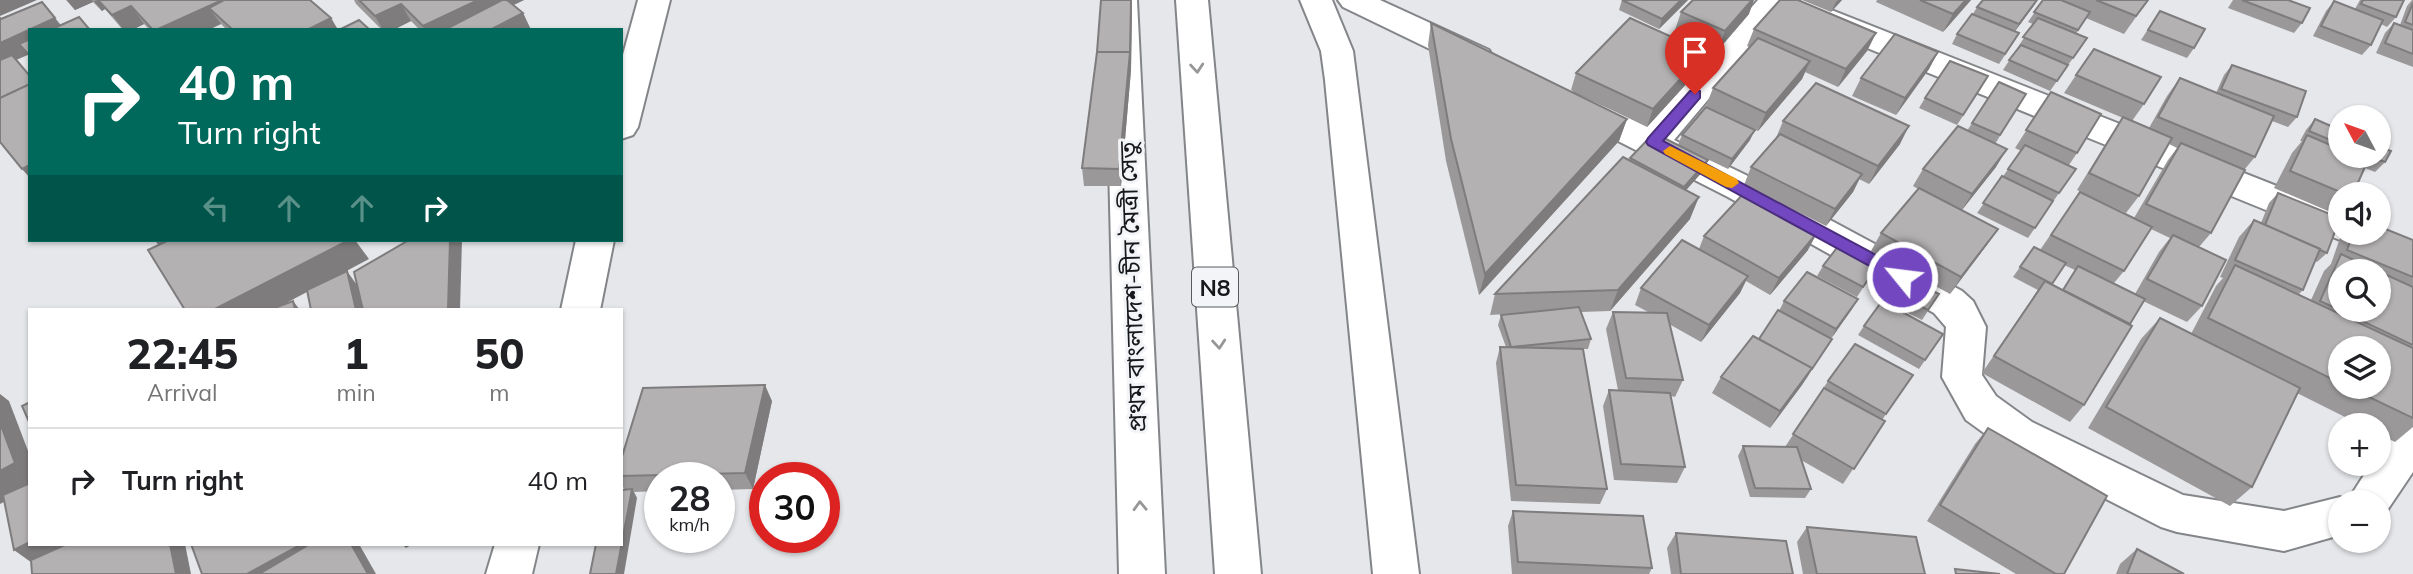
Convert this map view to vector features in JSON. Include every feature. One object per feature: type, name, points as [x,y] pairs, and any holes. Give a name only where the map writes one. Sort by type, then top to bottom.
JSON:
[{"type":"main road","points":[[623,119],[654,0]]},
{"type":"main road","name":"প্রথম বাংলাদেশ-চীন মৈত্রী সেতু","points":[[1121,0],[1142,574]]},
{"type":"main road","name":"N8","points":[[1192,0],[1238,574]]},
{"type":"main road","points":[[1316,0],[1337,51],[1342,80],[1396,574]]},
{"type":"main road","points":[[1354,0],[1504,71]]},
{"type":"main road","points":[[1653,142],[1776,0],[2328,221]]},
{"type":"main road","points":[[1541,89],[1653,142],[1948,302],[1959,312],[1966,327],[1962,377],[1981,408],[2017,434],[2177,513],[2284,531],[2328,519]]},
{"type":"main road","points":[[580,308],[595,242]]},
{"type":"main road","points":[[2377,490],[2413,437]]},
{"type":"main road","points":[[509,574],[516,546]]},
{"type":"building","points":[[98,0],[222,0],[160,28],[151,28],[131,6],[112,15]]},
{"type":"building","points":[[224,0],[310,0],[331,18],[311,28],[231,28],[209,8]]},
{"type":"building","points":[[359,0],[478,0],[423,26],[401,4],[375,16]]},
{"type":"building","points":[[502,0],[507,0],[523,13],[494,28],[448,28]]},
{"type":"building","points":[[1101,0],[1131,0],[1130,52],[1097,52]]},
{"type":"building","points":[[1622,0],[1681,0],[1662,19]]},
{"type":"building","points":[[1693,0],[1752,0],[1725,31],[1681,12]]},
{"type":"building","points":[[1780,0],[1798,0],[1876,33],[1846,69],[1754,29]]},
{"type":"building","points":[[1920,0],[1966,0],[1953,14]]},
{"type":"building","points":[[1983,0],[2037,0],[2019,24],[1977,7]]},
{"type":"building","points":[[2043,0],[2061,0],[2090,12],[2078,30],[2034,12]]},
{"type":"building","points":[[2096,0],[2148,0],[2136,16]]},
{"type":"building","points":[[2242,0],[2288,0],[2310,8],[2302,23]]},
{"type":"building","points":[[2363,0],[2404,0],[2396,17],[2361,4]]},
{"type":"building","points":[[2334,1],[2383,20],[2371,45],[2321,26]]},
{"type":"building","points":[[42,2],[55,18],[0,43],[1,19]]},
{"type":"building","points":[[2413,3],[2413,25],[2405,22]]},
{"type":"building","points":[[2160,11],[2205,29],[2194,48],[2148,30]]},
{"type":"building","points":[[1972,14],[2019,33],[2005,54],[1957,34]]},
{"type":"building","points":[[79,17],[88,28],[54,28]]},
{"type":"building","points":[[1630,18],[1705,52],[1653,109],[1576,73]]},
{"type":"building","points":[[2038,18],[2087,38],[2073,58],[2023,37]]},
{"type":"building","points":[[359,20],[368,28],[343,28]]},
{"type":"building","points":[[1431,23],[1627,119],[1485,274],[1451,139]]},
{"type":"building","points":[[2394,23],[2413,30],[2413,54],[2385,43]]},
{"type":"building","points":[[1895,34],[1938,52],[1905,98],[1861,78]]},
{"type":"building","points":[[1758,38],[1810,61],[1766,113],[1713,88]]},
{"type":"building","points":[[28,40],[28,54],[19,44]]},
{"type":"building","points":[[2021,45],[2068,65],[2057,81],[2009,60]]},
{"type":"building","points":[[2094,49],[2161,77],[2144,104],[2076,75]]},
{"type":"building","points":[[1097,52],[1130,52],[1119,169],[1082,168]]},
{"type":"building","points":[[12,55],[28,74],[28,85],[0,98],[0,60]]},
{"type":"building","points":[[1950,61],[1988,76],[1963,115],[1925,98]]},
{"type":"building","points":[[2232,65],[2306,91],[2297,117],[2221,89]]},
{"type":"building","points":[[2180,78],[2274,116],[2255,157],[2158,117]]},
{"type":"building","points":[[1999,82],[2026,94],[2000,135],[1972,123]]},
{"type":"building","points":[[1816,83],[1909,126],[1878,166],[1783,121]]},
{"type":"building","points":[[28,85],[28,166],[22,169],[0,142],[0,98]]},
{"type":"building","points":[[2051,92],[2101,114],[2077,153],[2026,130]]},
{"type":"building","points":[[1706,107],[1755,130],[1732,159],[1682,135]]},
{"type":"building","points":[[2123,117],[2172,138],[2139,196],[2089,173]]},
{"type":"building","points":[[2315,119],[2328,125],[2328,139],[2309,131]]},
{"type":"building","points":[[1958,126],[2007,149],[1972,194],[1923,169]]},
{"type":"building","points":[[1654,133],[1708,160],[1684,187],[1630,158]]},
{"type":"building","points":[[1780,134],[1862,174],[1835,209],[1751,167]]},
{"type":"building","points":[[2307,135],[2328,144],[2328,168],[2364,168],[2358,182],[2328,182],[2328,187],[2290,171]]},
{"type":"building","points":[[2181,143],[2245,170],[2211,233],[2146,204]]},
{"type":"building","points":[[2025,145],[2076,169],[2059,193],[2008,169]]},
{"type":"building","points":[[1623,157],[1699,197],[1618,290],[1495,294]]},
{"type":"building","points":[[2002,176],[2053,201],[2035,228],[1983,203]]},
{"type":"building","points":[[1919,188],[1998,229],[1961,277],[1881,233]]},
{"type":"building","points":[[2080,192],[2152,227],[2124,271],[2051,235]]},
{"type":"building","points":[[1744,193],[1817,233],[1779,278],[1704,236]]},
{"type":"building","points":[[2278,193],[2328,213],[2330,245],[2327,253],[2320,249],[2265,225]]},
{"type":"building","points":[[2254,220],[2320,249],[2303,290],[2235,260]]},
{"type":"building","points":[[2391,231],[2413,240],[2413,277],[2391,268],[2391,259],[2369,259],[2347,250],[2349,245],[2391,245]]},
{"type":"building","points":[[2173,235],[2226,260],[2202,306],[2147,279]]},
{"type":"building","points":[[1682,240],[1748,276],[1709,325],[1641,288]]},
{"type":"building","points":[[165,242],[345,242],[217,308],[184,308],[148,250]]},
{"type":"building","points":[[406,242],[450,242],[448,308],[363,308],[354,272]]},
{"type":"building","points":[[1839,245],[1878,265],[1863,287],[1823,266]]},
{"type":"building","points":[[2034,247],[2066,263],[2052,284],[2020,267]]},
{"type":"building","points":[[2341,254],[2352,259],[2339,259]]},
{"type":"building","points":[[2235,265],[2328,308],[2328,322],[2357,322],[2387,336],[2328,336],[2328,377],[2208,318]]},
{"type":"building","points":[[2078,266],[2145,299],[2130,324],[2063,290]]},
{"type":"building","points":[[347,271],[356,308],[311,308],[307,290]]},
{"type":"building","points":[[1807,272],[1858,299],[1836,329],[1784,301]]},
{"type":"building","points":[[1898,274],[1939,294],[1928,310],[1888,290]]},
{"type":"building","points":[[2391,277],[2413,287],[2413,345],[2364,322],[2391,322]]},
{"type":"building","points":[[2045,281],[2132,326],[2084,405],[1994,356]]},
{"type":"building","points":[[2328,283],[2328,305],[2320,301]]},
{"type":"building","points":[[293,301],[295,308],[274,308]]},
{"type":"building","points":[[1882,301],[1943,334],[1925,360],[1864,326]]},
{"type":"building","points":[[1579,307],[1591,339],[1511,347],[1501,315]]},
{"type":"building","points":[[1778,310],[1832,339],[1812,369],[1759,339]]},
{"type":"building","points":[[1613,312],[1667,313],[1683,380],[1626,378]]},
{"type":"building","points":[[2160,318],[2300,388],[2252,487],[2106,407]]},
{"type":"building","points":[[1753,336],[1812,368],[1780,411],[1721,377]]},
{"type":"building","points":[[2391,338],[2413,348],[2413,418],[2373,399],[2391,399]]},
{"type":"building","points":[[1855,344],[1913,375],[1886,414],[1828,381]]},
{"type":"building","points":[[1500,347],[1583,349],[1607,489],[1516,485]]},
{"type":"building","points":[[765,385],[745,473],[735,473],[735,462],[644,462],[644,475],[623,476],[623,453],[643,388]]},
{"type":"building","points":[[1824,388],[1885,421],[1854,469],[1793,434]]},
{"type":"building","points":[[1609,390],[1670,393],[1685,467],[1621,464]]},
{"type":"building","points":[[28,403],[28,420],[22,406]]},
{"type":"building","points":[[0,423],[15,463],[0,471]]},
{"type":"building","points":[[1988,428],[2107,496],[2064,574],[2056,574],[1940,505]]},
{"type":"building","points":[[1743,446],[1797,447],[1811,489],[1755,488]]},
{"type":"building","points":[[28,484],[28,543],[14,550],[3,495]]},
{"type":"building","points":[[632,489],[623,537],[623,490]]},
{"type":"building","points":[[1513,511],[1643,516],[1652,568],[1518,562]]},
{"type":"building","points":[[1807,527],[1916,537],[1925,574],[1817,574]]},
{"type":"building","points":[[1676,533],[1786,541],[1793,574],[1681,574]]},
{"type":"building","points":[[62,546],[170,546],[176,574],[32,574],[31,560]]},
{"type":"building","points":[[192,546],[298,546],[247,574],[202,574]]},
{"type":"building","points":[[307,546],[352,546],[368,574],[259,574]]},
{"type":"building","points":[[596,546],[621,546],[616,574],[590,574]]},
{"type":"building","points":[[2137,549],[2184,574],[2127,574]]},
{"type":"building","points":[[1955,569],[2000,574],[1956,574]]},
{"type":"slow traffic","points":[[1670,151],[1732,183]]},
{"type":"route","points":[[1695,94],[1653,142],[1902,277]]}]
